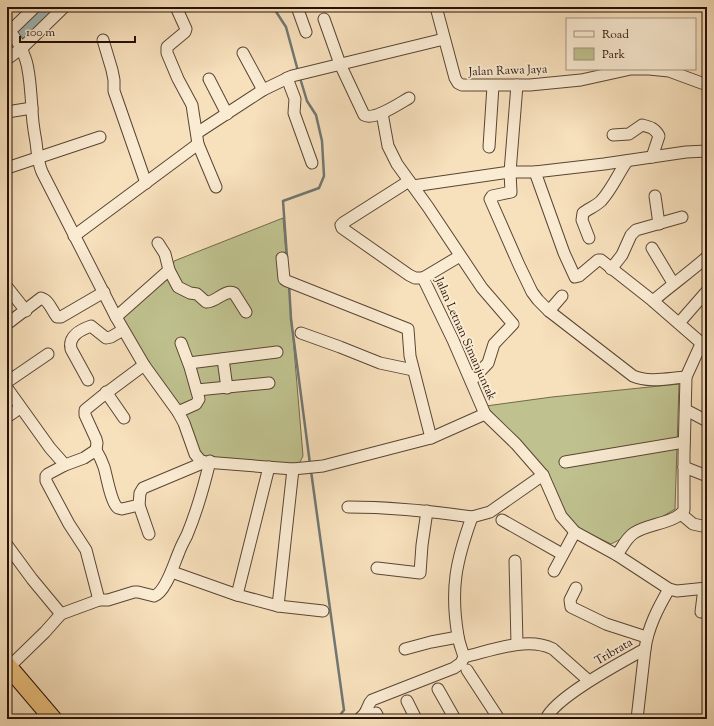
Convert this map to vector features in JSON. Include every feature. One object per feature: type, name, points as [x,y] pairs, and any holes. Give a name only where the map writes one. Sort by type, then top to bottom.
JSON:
[{"type":"highway","points":[[8,671],[39,719]]},
{"type":"highway","points":[[8,671],[53,719]]},
{"type":"street","points":[[35,7],[9,31],[21,46],[29,72],[38,157],[42,172],[123,330],[144,365],[178,412],[184,423],[195,454],[200,460],[293,469],[310,468],[431,438],[485,414]]},
{"type":"street","points":[[7,58],[64,7]]},
{"type":"street","points":[[176,7],[186,29],[185,32],[169,45],[167,50],[178,79],[192,105],[198,139],[216,187]]},
{"type":"street","points":[[297,7],[306,32]]},
{"type":"street","name":"Jalan Rawa Jaya","points":[[436,7],[444,39],[458,83],[462,86],[552,83],[586,79],[631,70]]},
{"type":"street","points":[[324,19],[340,64],[361,112],[364,115],[369,117],[396,106],[409,98]]},
{"type":"street","points":[[74,236],[146,183],[227,114],[263,90],[290,77],[307,72],[444,39]]},
{"type":"street","points":[[104,40],[112,70],[114,91],[146,183]]},
{"type":"street","points":[[243,53],[263,90]]},
{"type":"street","name":"Jalan Rawa Jaya","points":[[656,70],[669,72],[707,85]]},
{"type":"street","points":[[290,77],[295,99],[294,113],[312,163]]},
{"type":"street","points":[[209,79],[227,114]]},
{"type":"street","points":[[517,85],[510,172],[511,192],[492,196],[490,199],[532,292],[550,311],[632,376],[639,379],[686,376]]},
{"type":"street","points":[[489,147],[493,86]]},
{"type":"street","points":[[7,112],[32,108]]},
{"type":"street","points":[[382,112],[388,146],[392,155],[482,288],[513,324],[494,344],[488,363],[471,381]]},
{"type":"street","points":[[613,135],[629,134],[642,125],[652,127],[659,136],[652,157]]},
{"type":"street","points":[[7,167],[100,137]]},
{"type":"street","points":[[411,183],[510,172],[535,172],[686,152],[707,151]]},
{"type":"street","points":[[589,238],[582,220],[583,213],[600,202],[608,193],[617,174],[627,161]]},
{"type":"street","points":[[535,172],[564,253],[575,276],[578,276],[598,260],[601,260],[653,301],[704,346],[686,376],[684,442],[685,506],[681,514],[635,532],[626,541],[617,555]]},
{"type":"street","name":"Jalan Letnan Simanjuntak","points":[[411,183],[343,222],[341,225],[343,229],[409,275],[415,278],[423,278],[453,340],[485,414],[516,444],[543,475],[561,516],[575,532],[617,555],[669,589]]},
{"type":"street","points":[[655,196],[659,224]]},
{"type":"street","points":[[611,269],[622,255],[630,235],[636,230],[682,217]]},
{"type":"street","points":[[158,243],[165,254],[169,270],[178,286],[190,293],[197,294],[206,302],[211,302],[228,292],[234,293],[246,312]]},
{"type":"street","points":[[652,248],[673,283]]},
{"type":"street","points":[[423,278],[460,256]]},
{"type":"street","points":[[653,301],[673,283],[682,278],[707,257]]},
{"type":"street","points":[[282,258],[284,279],[408,329],[409,348],[413,370],[431,438]]},
{"type":"street","points":[[116,317],[169,270]]},
{"type":"street","points":[[7,288],[26,311]]},
{"type":"street","points":[[7,324],[26,311],[39,299],[44,298],[57,317],[61,317],[104,292]]},
{"type":"street","points":[[679,323],[707,292]]},
{"type":"street","points":[[550,311],[562,296]]},
{"type":"street","points":[[88,380],[71,349],[71,339],[91,326],[106,338],[111,337],[123,330]]},
{"type":"street","points":[[301,334],[340,347],[380,363],[413,370]]},
{"type":"street","points":[[178,412],[198,402],[199,399],[189,363],[180,343]]},
{"type":"street","points":[[189,363],[277,352]]},
{"type":"street","points":[[7,382],[48,354]]},
{"type":"street","points":[[223,359],[227,388]]},
{"type":"street","points":[[139,505],[122,509],[116,507],[103,464],[96,450],[96,439],[85,415],[85,410],[106,392],[144,365]]},
{"type":"street","points":[[197,390],[269,383]]},
{"type":"street","points":[[7,388],[20,408],[65,465]]},
{"type":"street","points":[[106,392],[124,418]]},
{"type":"street","points":[[7,417],[20,408]]},
{"type":"street","points":[[686,410],[707,421]]},
{"type":"street","points":[[565,462],[684,442]]},
{"type":"street","points":[[96,450],[84,458],[65,465],[48,474],[46,476],[46,481],[69,524],[86,550],[99,600]]},
{"type":"street","points":[[149,534],[139,505],[140,493],[143,488],[207,461]]},
{"type":"street","points":[[8,671],[61,614],[99,600],[108,600],[134,592],[142,592],[156,596],[160,592],[172,572],[193,519],[207,461]]},
{"type":"street","points":[[237,595],[269,467]]},
{"type":"street","points":[[684,467],[707,476]]},
{"type":"street","points":[[278,606],[293,469]]},
{"type":"street","points":[[348,508],[380,507],[427,511],[472,518],[490,512],[543,475]]},
{"type":"street","points":[[377,568],[420,572],[427,511]]},
{"type":"street","points":[[681,514],[693,524],[707,527]]},
{"type":"street","points":[[359,719],[368,710],[369,703],[372,700],[454,668],[460,664],[464,657],[458,637],[454,604],[454,583],[459,556],[472,518]]},
{"type":"street","points":[[502,520],[562,554]]},
{"type":"street","points":[[554,571],[575,532]]},
{"type":"street","points":[[7,545],[32,579],[61,614]]},
{"type":"street","points":[[515,561],[517,644]]},
{"type":"street","points":[[172,572],[237,595],[278,606],[323,611]]},
{"type":"street","points":[[576,588],[570,600],[571,607],[606,624],[646,637]]},
{"type":"street","points":[[669,589],[677,591],[705,588],[701,612]]},
{"type":"street","name":"Tribrata","points":[[546,719],[556,706],[589,681],[645,649],[646,637],[654,617],[669,589]]},
{"type":"street","points":[[405,648],[458,637]]},
{"type":"street","points":[[464,657],[517,644],[540,645],[553,649],[589,681]]},
{"type":"street","points":[[637,719],[645,649]]},
{"type":"street","points":[[467,670],[499,719]]},
{"type":"street","points":[[438,689],[455,719]]},
{"type":"street","points":[[406,701],[416,719]]},
{"type":"green space","points":[[283,218],[303,456],[297,468],[199,458],[121,320],[171,275],[174,261]]},
{"type":"green space","points":[[679,384],[675,509],[647,526],[611,544],[566,522],[553,484],[486,406],[552,397]]},
{"type":"water","points":[[42,7],[62,7],[22,44],[14,33]]},
{"type":"waterway","points":[[273,7],[286,27],[298,71]]},
{"type":"waterway","points":[[287,257],[283,201],[319,188],[324,176],[322,141],[316,115],[307,101],[300,78]]},
{"type":"waterway","points":[[289,284],[291,319],[310,464]]},
{"type":"waterway","points":[[311,471],[344,710],[337,719]]}]
